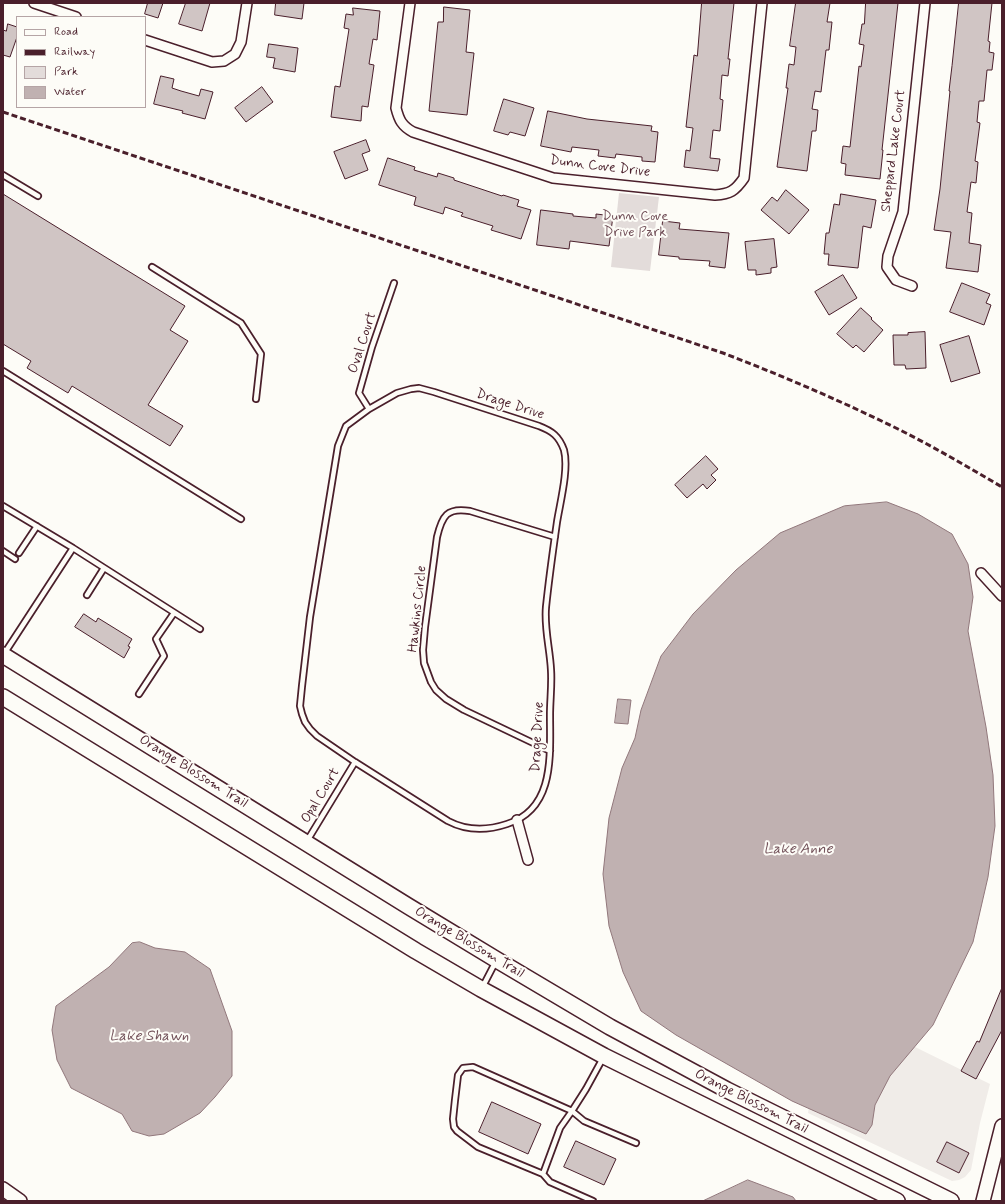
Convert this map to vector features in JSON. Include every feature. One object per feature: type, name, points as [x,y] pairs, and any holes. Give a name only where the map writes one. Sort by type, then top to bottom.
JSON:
[{"type":"main road","name":"Orange Blossom Trail","points":[[3,655],[497,960],[610,1027],[683,1068],[951,1201]]},
{"type":"main road","name":"Orange Blossom Trail","points":[[3,697],[409,947],[481,989],[604,1056],[897,1201]]},
{"type":"street","points":[[34,3],[73,16]]},
{"type":"street","points":[[146,40],[212,62],[224,61],[235,54],[241,42],[247,3]]},
{"type":"street","name":"Dunn Cove Drive","points":[[410,3],[396,108],[400,122],[406,128],[413,132],[553,178],[715,195],[732,191],[744,178],[762,3]]},
{"type":"street","name":"Sheppard Lake Court","points":[[912,286],[896,280],[887,267],[888,256],[903,212],[925,3]]},
{"type":"street","points":[[981,573],[1002,596]]},
{"type":"street","points":[[517,820],[528,860]]},
{"type":"street","points":[[983,1201],[1002,1126]]},
{"type":"street","points":[[3,1189],[20,1201]]},
{"type":"lane","points":[[3,175],[38,196]]},
{"type":"lane","points":[[152,268],[241,323],[261,354],[256,399]]},
{"type":"lane","name":"Oval Court","points":[[369,409],[359,393],[372,347],[394,283]]},
{"type":"lane","points":[[3,371],[241,519]]},
{"type":"lane","name":"Drage Drive","points":[[419,388],[552,431],[562,444],[565,457],[564,482],[555,537],[546,616],[551,670],[550,751],[548,774],[545,788],[539,800],[532,809],[512,823],[488,829],[470,829],[457,826],[354,762],[317,736],[305,722],[300,706],[310,617],[338,446],[346,426],[369,409],[397,393],[419,388]]},
{"type":"lane","points":[[3,506],[73,548],[200,629]]},
{"type":"lane","name":"Hawkins Circle","points":[[550,751],[464,710],[446,699],[436,690],[431,682],[424,663],[423,650],[437,537],[440,524],[448,513],[456,510],[470,511],[555,537]]},
{"type":"lane","points":[[19,553],[37,526]]},
{"type":"lane","points":[[3,655],[73,548]]},
{"type":"lane","points":[[3,551],[16,559]]},
{"type":"lane","points":[[87,595],[104,568]]},
{"type":"lane","points":[[139,694],[164,656],[156,639],[174,613]]},
{"type":"lane","name":"Opal Court","points":[[306,842],[354,762]]},
{"type":"lane","points":[[481,989],[497,960]]},
{"type":"lane","points":[[543,1174],[560,1128],[586,1089],[604,1056]]},
{"type":"lane","points":[[593,1201],[550,1182],[543,1174],[478,1147],[457,1132],[454,1127],[453,1119],[458,1076],[463,1068],[473,1067],[572,1111],[584,1121],[636,1143]]},
{"type":"shaded area","points":[[824,1002],[990,1084],[980,1123],[971,1170],[965,1177],[952,1181],[808,1113]]},
{"type":"green space","name":"Dunn Cove Drive Park","points":[[619,193],[659,197],[650,271],[611,267]]},
{"type":"water","name":"Lake Anne","points":[[887,502],[918,514],[952,534],[968,564],[973,597],[968,631],[986,727],[993,775],[995,826],[988,877],[973,942],[933,1025],[890,1076],[875,1105],[872,1125],[866,1134],[792,1101],[676,1035],[641,1011],[623,972],[609,926],[603,874],[609,818],[622,768],[635,738],[641,710],[661,656],[693,614],[736,570],[780,533],[844,506]]},
{"type":"water","points":[[618,699],[631,700],[628,724],[615,723]]},
{"type":"water","name":"Lake Shawn","points":[[140,942],[155,948],[185,952],[210,969],[232,1031],[232,1076],[200,1113],[164,1134],[149,1136],[132,1131],[122,1114],[71,1088],[57,1060],[52,1030],[56,1006],[109,967],[132,943]]},
{"type":"water","points":[[748,1180],[793,1197],[796,1201],[703,1201]]},
{"type":"building","points":[[148,3],[163,3],[158,18],[145,14]]},
{"type":"building","points":[[186,3],[210,3],[202,31],[179,24]]},
{"type":"building","points":[[276,3],[304,3],[302,19],[275,15]]},
{"type":"building","points":[[702,3],[734,3],[728,59],[730,59],[728,76],[722,75],[720,99],[723,100],[720,131],[713,130],[710,158],[720,159],[718,171],[684,167],[686,150],[690,151],[693,128],[686,127],[694,55],[697,56]]},
{"type":"building","points":[[796,3],[830,3],[827,22],[832,22],[829,50],[826,50],[821,92],[815,91],[812,109],[818,110],[816,131],[812,131],[807,171],[777,167],[788,88],[786,88],[789,64],[794,65],[796,47],[790,46]]},
{"type":"building","points":[[866,3],[898,3],[880,179],[845,175],[846,164],[841,163],[843,146],[850,147],[859,66],[861,67],[864,45],[859,44],[862,24],[864,24]]},
{"type":"building","points":[[959,3],[992,3],[988,41],[990,42],[989,52],[994,53],[992,70],[987,70],[984,101],[979,101],[977,122],[980,123],[975,161],[978,162],[976,183],[971,182],[967,212],[972,213],[969,243],[981,245],[978,272],[946,268],[951,232],[934,230],[940,189]]},
{"type":"building","points":[[444,7],[470,10],[466,52],[474,53],[467,115],[429,111],[438,22],[443,22]]},
{"type":"building","points":[[353,8],[380,11],[377,40],[373,39],[369,64],[374,65],[368,107],[362,106],[361,121],[331,117],[335,86],[340,87],[349,29],[344,28],[346,14],[353,15]]},
{"type":"building","points":[[8,24],[16,27],[16,40],[10,57],[3,55],[3,30],[6,31]]},
{"type":"building","points":[[269,44],[298,48],[295,72],[273,68],[275,58],[267,57]]},
{"type":"building","points":[[161,76],[174,79],[172,88],[181,91],[199,96],[201,89],[213,92],[205,119],[182,113],[183,111],[154,104]]},
{"type":"building","points":[[262,87],[273,102],[246,122],[235,108]]},
{"type":"building","points":[[504,99],[534,108],[525,136],[510,132],[508,135],[494,131]]},
{"type":"building","points":[[548,111],[587,119],[652,126],[651,131],[658,132],[655,162],[642,161],[642,157],[616,154],[615,158],[598,156],[599,150],[572,147],[571,152],[541,146]]},
{"type":"building","points":[[366,140],[370,151],[362,154],[368,170],[345,179],[334,152]]},
{"type":"building","points":[[388,158],[415,167],[414,170],[437,177],[438,173],[502,196],[503,195],[519,200],[517,206],[531,210],[521,239],[491,230],[493,226],[461,216],[463,213],[445,207],[443,214],[414,205],[416,197],[379,185]]},
{"type":"building","points":[[786,190],[809,210],[789,234],[761,210],[772,197],[777,201]]},
{"type":"building","points":[[3,194],[185,306],[170,330],[188,341],[148,405],[183,426],[170,446],[72,386],[68,393],[27,368],[31,361],[3,344]]},
{"type":"building","points":[[841,194],[876,200],[871,228],[863,226],[858,268],[828,265],[829,254],[824,254],[826,233],[829,233],[834,204],[839,205]]},
{"type":"building","points":[[541,210],[573,214],[573,216],[596,218],[596,214],[613,216],[609,246],[570,241],[569,249],[537,245]]},
{"type":"building","points":[[663,221],[680,223],[679,229],[729,233],[725,268],[709,266],[710,261],[679,259],[679,257],[659,255]]},
{"type":"building","points":[[774,239],[777,267],[771,268],[771,273],[756,275],[756,270],[748,270],[745,242]]},
{"type":"building","points":[[843,275],[857,298],[829,315],[815,292]]},
{"type":"building","points":[[962,283],[990,294],[986,303],[991,305],[984,325],[950,312]]},
{"type":"building","points":[[861,308],[883,330],[864,352],[856,345],[853,348],[837,334]]},
{"type":"building","points":[[925,332],[926,368],[906,369],[905,365],[894,365],[893,335],[908,335],[908,333]]},
{"type":"building","points":[[969,336],[980,373],[951,382],[940,345]]},
{"type":"building","points":[[706,456],[718,469],[711,475],[716,480],[707,489],[703,484],[687,498],[675,485]]},
{"type":"building","points":[[84,614],[96,622],[98,618],[132,639],[128,646],[130,647],[124,658],[75,627]]},
{"type":"building","points":[[1002,988],[1002,1030],[976,1079],[961,1071],[977,1041],[979,1042]]},
{"type":"building","points":[[492,1102],[541,1124],[528,1154],[479,1132]]},
{"type":"building","points":[[576,1141],[616,1159],[604,1185],[564,1167]]},
{"type":"building","points":[[947,1142],[969,1153],[959,1173],[937,1162]]},
{"type":"railway","points":[[3,112],[723,353],[812,389],[898,429],[1002,487]]}]
